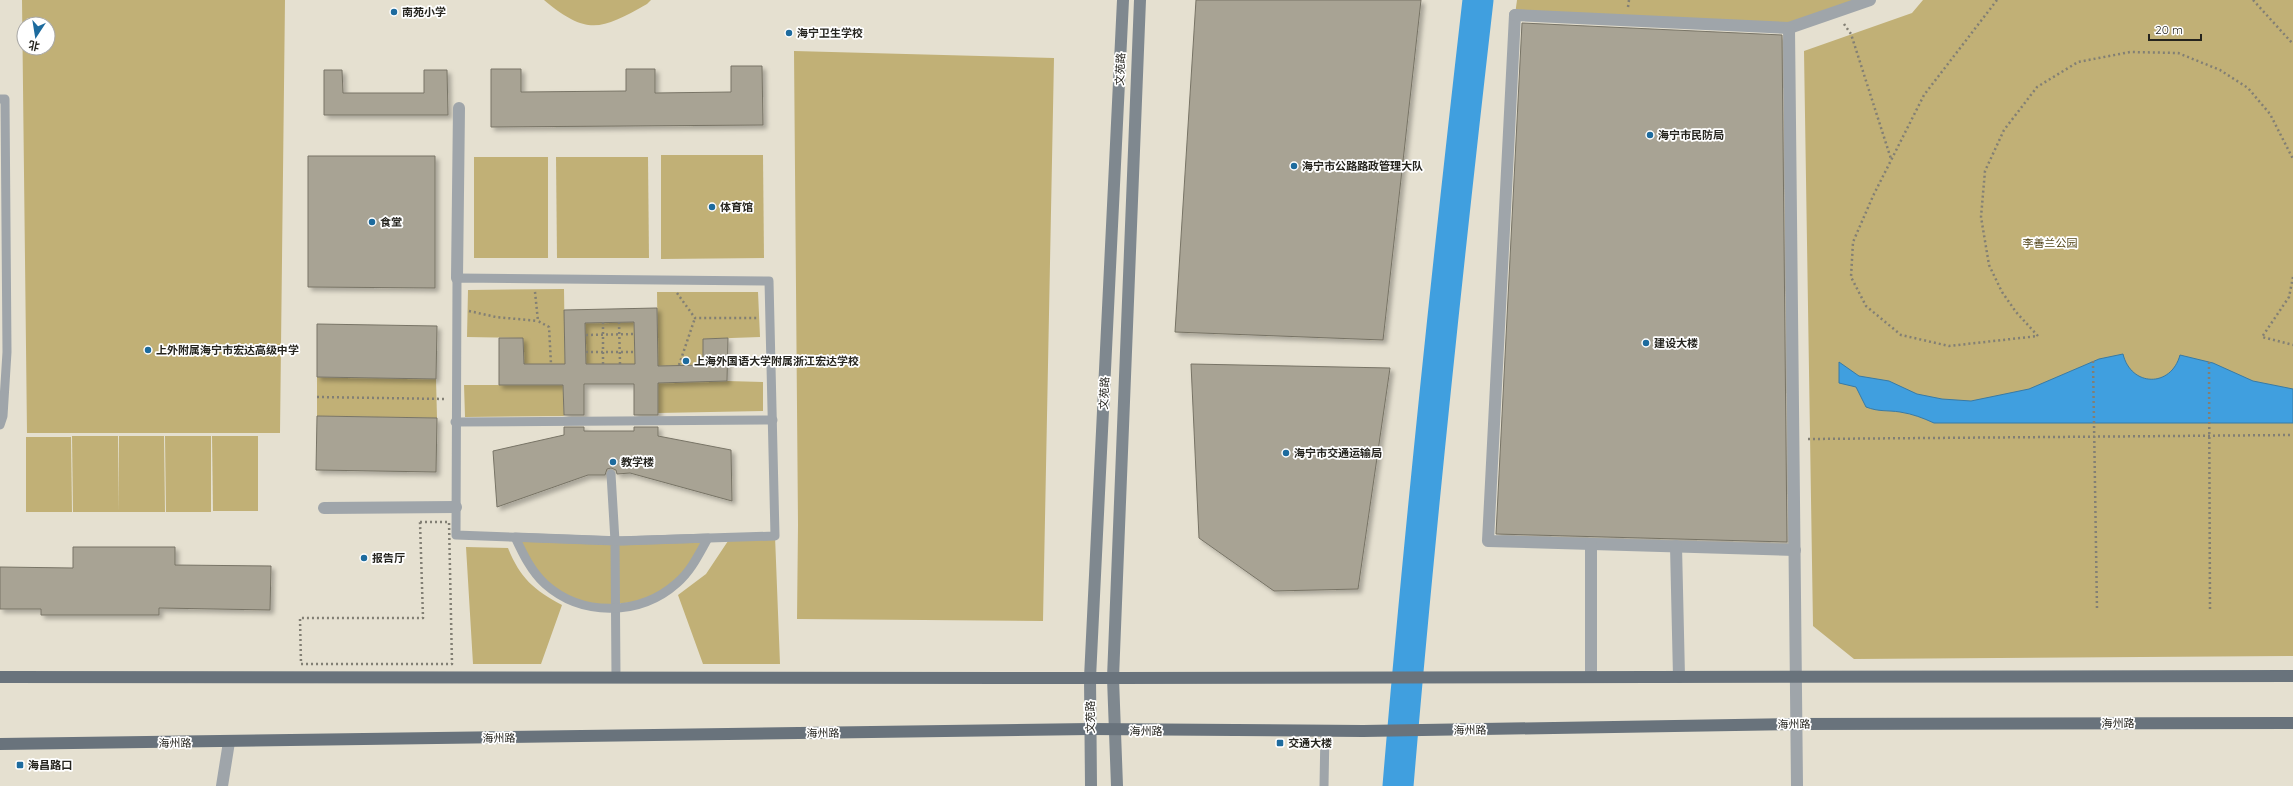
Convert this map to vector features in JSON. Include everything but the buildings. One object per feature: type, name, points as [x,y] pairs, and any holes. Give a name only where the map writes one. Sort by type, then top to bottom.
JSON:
[{"type":"main road","name":"文苑路","points":[[1091,786],[1090,678],[1123,0]]},
{"type":"main road","name":"文苑路","points":[[1117,786],[1113,678],[1140,0]]},
{"type":"main road","points":[[0,677],[1445,678],[2293,676]]},
{"type":"main road","name":"海州路","points":[[0,744],[1090,729],[1116,731],[1363,731],[1797,724],[2293,723]]},
{"type":"street","points":[[1795,550],[1488,540],[1515,15],[1790,28],[1870,0]]},
{"type":"street","points":[[1790,28],[1797,786]]},
{"type":"street","points":[[457,278],[458,108]]},
{"type":"street","points":[[324,508],[456,507]]},
{"type":"street","points":[[1591,544],[1591,677]]},
{"type":"street","points":[[1676,546],[1679,677]]},
{"type":"street","points":[[222,786],[229,742]]},
{"type":"lane","points":[[0,99],[5,99],[3,416],[0,425]]},
{"type":"lane","points":[[457,278],[769,281],[775,536],[615,541],[456,535],[455,422],[457,278]]},
{"type":"lane","points":[[455,422],[773,420]]},
{"type":"lane","points":[[611,474],[617,608],[616,677]]},
{"type":"lane","points":[[615,541],[515,537],[534,571],[557,593],[587,606],[617,608],[650,601],[669,590],[688,571],[708,538]]},
{"type":"lane","points":[[1324,786],[1325,731]]},
{"type":"path","points":[[1997,0],[1924,95],[1873,196],[1853,242],[1851,277],[1866,306],[1901,334],[1949,346],[2038,336],[2009,302],[1990,265],[1981,217],[1985,171],[2004,130],[2037,87],[2078,62],[2130,52],[2178,53],[2220,70],[2248,88],[2270,114],[2293,159]]},
{"type":"path","points":[[2253,0],[2293,44]]},
{"type":"path","points":[[1836,12],[1851,34],[1891,159]]},
{"type":"path","points":[[2293,277],[2289,297],[2262,337],[2293,345]]},
{"type":"path","points":[[534,279],[538,321]]},
{"type":"path","points":[[668,280],[695,318]]},
{"type":"path","points":[[456,308],[496,317],[538,321],[549,327],[551,364]]},
{"type":"path","points":[[695,318],[770,318]]},
{"type":"path","points":[[679,365],[695,318]]},
{"type":"path","points":[[602,322],[603,364]]},
{"type":"path","points":[[620,322],[620,364]]},
{"type":"path","points":[[586,336],[635,334]]},
{"type":"path","points":[[586,352],[635,352]]},
{"type":"path","points":[[2093,361],[2093,436],[2097,609]]},
{"type":"path","points":[[2209,362],[2210,610]]},
{"type":"path","points":[[317,397],[456,399]]},
{"type":"path","points":[[1794,440],[2293,435]]},
{"type":"path","points":[[420,522],[449,522],[452,664],[301,664],[300,618],[423,618],[420,522]]},
{"type":"green space","points":[[22,0],[285,0],[280,433],[27,433],[23,56],[56,56],[56,16],[22,16]]},
{"type":"green space","points":[[544,0],[651,0],[647,4],[618,19],[606,24],[594,25],[583,24],[572,19],[559,12]]},
{"type":"green space","points":[[1517,0],[1870,0],[1789,27],[1515,15]]},
{"type":"green space","name":"李善兰公园","points":[[1923,0],[2293,0],[2293,656],[1854,659],[1813,626],[1804,51],[1912,13]]},
{"type":"green space","points":[[794,51],[1054,58],[1043,621],[797,619],[798,525]]},
{"type":"green space","name":"体育馆","points":[[661,155],[763,155],[764,258],[661,259]]},
{"type":"green space","points":[[474,157],[548,157],[548,258],[474,258]]},
{"type":"green space","points":[[556,157],[648,157],[649,258],[557,258]]},
{"type":"green space","points":[[564,289],[565,364],[524,364],[523,338],[467,337],[468,290]]},
{"type":"green space","points":[[657,292],[758,292],[760,337],[703,339],[703,365],[658,366]]},
{"type":"green space","points":[[634,322],[635,364],[586,364],[585,323]]},
{"type":"green space","points":[[317,377],[436,379],[437,418],[317,416]]},
{"type":"green space","points":[[727,381],[763,382],[763,411],[658,413],[658,383]]},
{"type":"green space","points":[[464,385],[563,385],[564,416],[465,417]]},
{"type":"green space","points":[[72,436],[118,436],[119,512],[73,512]]},
{"type":"green space","points":[[119,436],[164,436],[165,512],[119,512]]},
{"type":"green space","points":[[165,436],[211,436],[211,512],[166,512]]},
{"type":"green space","points":[[212,436],[258,436],[258,511],[213,511]]},
{"type":"green space","points":[[26,437],[71,437],[72,512],[26,512]]},
{"type":"green space","points":[[775,536],[780,664],[703,664],[678,595],[706,574],[728,541]]},
{"type":"green space","points":[[515,537],[708,538],[688,571],[650,601],[587,606],[545,583]]},
{"type":"green space","points":[[466,547],[508,548],[518,567],[529,582],[543,594],[562,605],[541,664],[473,664]]},
{"type":"water","points":[[2123,354],[2127,365],[2134,373],[2142,378],[2160,378],[2175,366],[2180,355],[2213,363],[2253,381],[2293,389],[2293,423],[1934,423],[1909,414],[1895,411],[1875,410],[1866,407],[1856,387],[1839,383],[1839,362],[1859,376],[1889,381],[1917,394],[1942,399],[1971,401],[2029,389],[2099,359]]},
{"type":"waterway","points":[[1398,786],[1435,393],[1478,0]]},
{"type":"place","name":"南苑小学","points":[[394,12]]},
{"type":"place","name":"海宁卫生学校","points":[[789,33]]},
{"type":"place","name":"海宁市民防局","points":[[1650,135]]},
{"type":"place","name":"海宁市公路路政管理大队","points":[[1294,166]]},
{"type":"place","name":"体育馆","points":[[712,207]]},
{"type":"place","name":"食堂","points":[[372,222]]},
{"type":"place","name":"建设大楼","points":[[1646,343]]},
{"type":"place","name":"上外附属海宁市宏达高级中学","points":[[148,350]]},
{"type":"place","name":"上海外国语大学附属浙江宏达学校","points":[[686,361]]},
{"type":"place","name":"海宁市交通运输局","points":[[1286,453]]},
{"type":"place","name":"教学楼","points":[[613,462]]},
{"type":"place","name":"报告厅","points":[[364,558]]},
{"type":"place","name":"交通大楼","points":[[1280,743]]},
{"type":"place","name":"海昌路口","points":[[20,765]]}]
